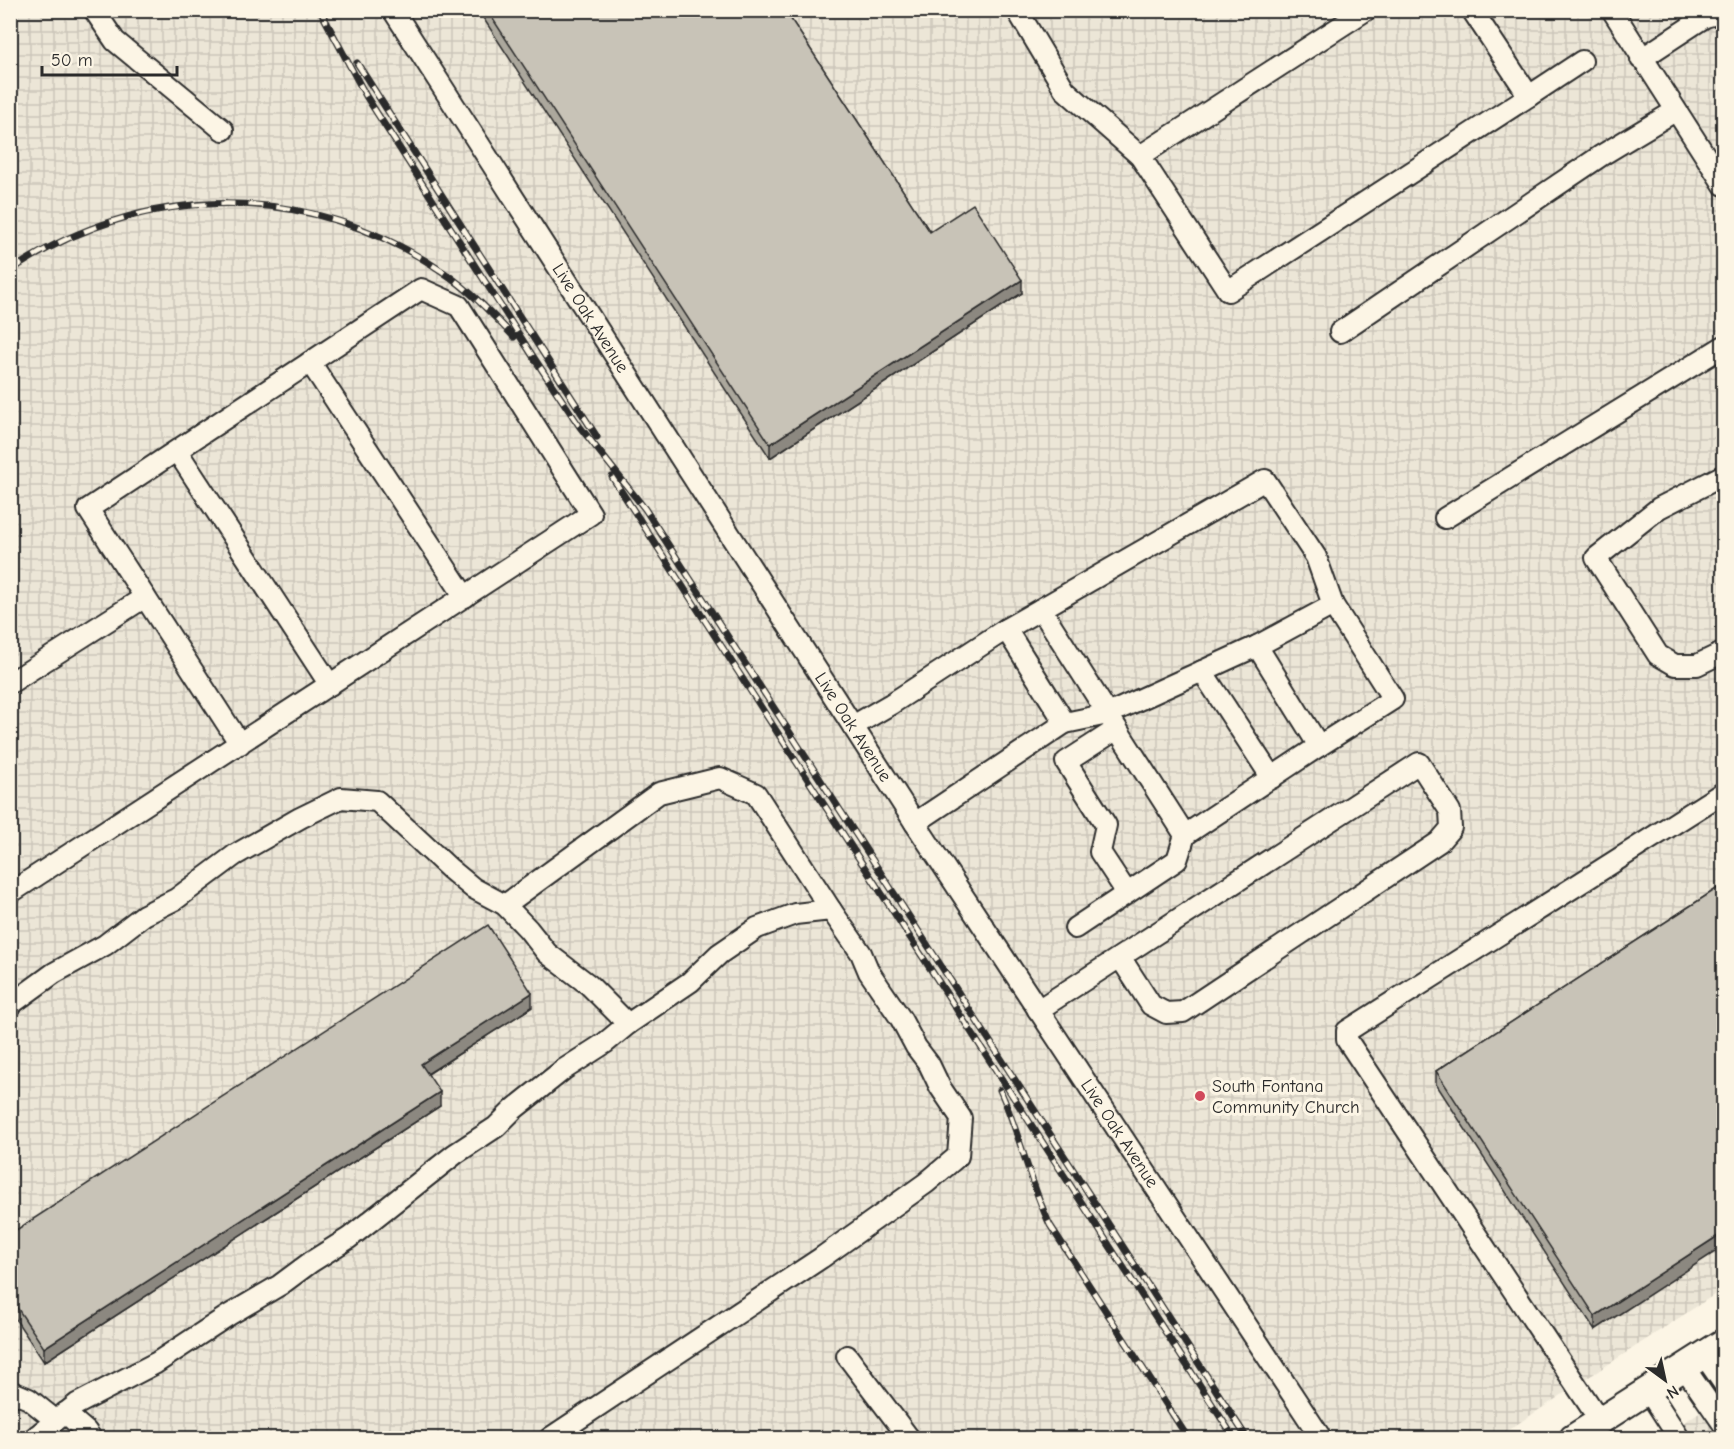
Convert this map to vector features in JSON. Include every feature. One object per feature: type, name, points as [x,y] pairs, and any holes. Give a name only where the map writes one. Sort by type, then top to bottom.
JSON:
[{"type":"main road","points":[[1573,1438],[1704,1355]]},
{"type":"street","points":[[94,10],[115,41],[223,130]]},
{"type":"street","name":"Live Oak Avenue","points":[[393,10],[915,823],[1322,1438]]},
{"type":"street","points":[[1017,10],[1065,90],[1140,156],[1228,291],[1582,61]]},
{"type":"street","points":[[1140,156],[1366,10]]},
{"type":"street","points":[[1472,10],[1529,96]]},
{"type":"street","points":[[1612,10],[1675,111],[1722,177]]},
{"type":"street","points":[[1641,58],[1705,17],[1724,12]]},
{"type":"street","points":[[1340,332],[1602,155],[1675,111]]},
{"type":"street","points":[[10,893],[240,744],[591,514],[459,306],[420,289],[88,509],[240,744]]},
{"type":"street","points":[[1445,518],[1724,346]]},
{"type":"street","points":[[310,362],[465,597]]},
{"type":"street","points":[[177,451],[330,685]]},
{"type":"street","points":[[1724,475],[1659,508],[1596,558],[1658,655],[1675,665],[1697,664],[1724,652]]},
{"type":"street","points":[[853,726],[1006,629],[1265,480],[1316,557],[1333,605],[1393,699],[1185,835],[1177,860],[1075,928]]},
{"type":"street","points":[[10,683],[145,597]]},
{"type":"street","points":[[1127,893],[1100,852],[1106,825],[1066,762],[1113,722],[1202,671],[1257,646],[1333,605]]},
{"type":"street","points":[[1041,609],[1185,835]]},
{"type":"street","points":[[1006,629],[1065,723]]},
{"type":"street","points":[[1257,646],[1319,747]]},
{"type":"street","points":[[1202,671],[1272,778]]},
{"type":"street","points":[[915,823],[1065,723],[1113,722]]},
{"type":"street","points":[[1038,1010],[1419,763],[1450,811],[1451,828],[1439,842],[1183,1012],[1166,1013],[1151,1005],[1120,957]]},
{"type":"street","points":[[505,905],[659,793],[720,778],[756,794],[861,953],[869,972],[901,1019],[940,1087],[961,1118],[958,1156],[926,1183],[821,1258],[550,1438]]},
{"type":"street","points":[[1600,1421],[1347,1040],[1347,1031],[1724,792]]},
{"type":"street","points":[[10,1005],[54,973],[105,945],[144,915],[176,898],[235,855],[300,818],[341,798],[377,801],[473,888],[505,905],[547,953],[589,985],[627,1024]]},
{"type":"street","points":[[34,1438],[77,1404],[156,1363],[280,1285],[310,1262],[349,1238],[455,1154],[496,1127],[514,1109],[562,1070],[605,1043],[627,1024],[690,982],[719,954],[757,928],[795,914],[831,910]]},
{"type":"street","points":[[1704,1355],[1724,1384]]},
{"type":"street","points":[[1704,1355],[1724,1425]]},
{"type":"street","points":[[847,1356],[909,1438]]},
{"type":"street","points":[[1648,1390],[1679,1438]]},
{"type":"street","points":[[10,1391],[86,1431],[91,1438]]},
{"type":"shaded area","points":[[10,11],[1723,11],[1723,1289],[1496,1438],[11,1438]]},
{"type":"shaded area","points":[[1723,1396],[1723,1438],[1661,1438]]},
{"type":"building","points":[[487,10],[785,10],[930,232],[973,204],[1022,280],[770,444]]},
{"type":"building","points":[[1724,884],[1724,1232],[1595,1316],[1436,1071]]},
{"type":"building","points":[[488,925],[532,993],[421,1064],[440,1092],[44,1348],[10,1297],[10,1234]]},
{"type":"railway","points":[[320,10],[366,96],[536,361],[580,427],[645,509],[1247,1438]]},
{"type":"railway","points":[[357,63],[597,437]]},
{"type":"railway","points":[[10,271],[62,241],[115,220],[171,208],[227,204],[283,208],[338,221],[392,242],[453,279],[514,337]]},
{"type":"railway","points":[[612,477],[1234,1438]]},
{"type":"railway","points":[[1000,1090],[1050,1225],[1188,1438]]},
{"type":"place","name":"South Fontana Community Church","points":[[1200,1096]]}]
